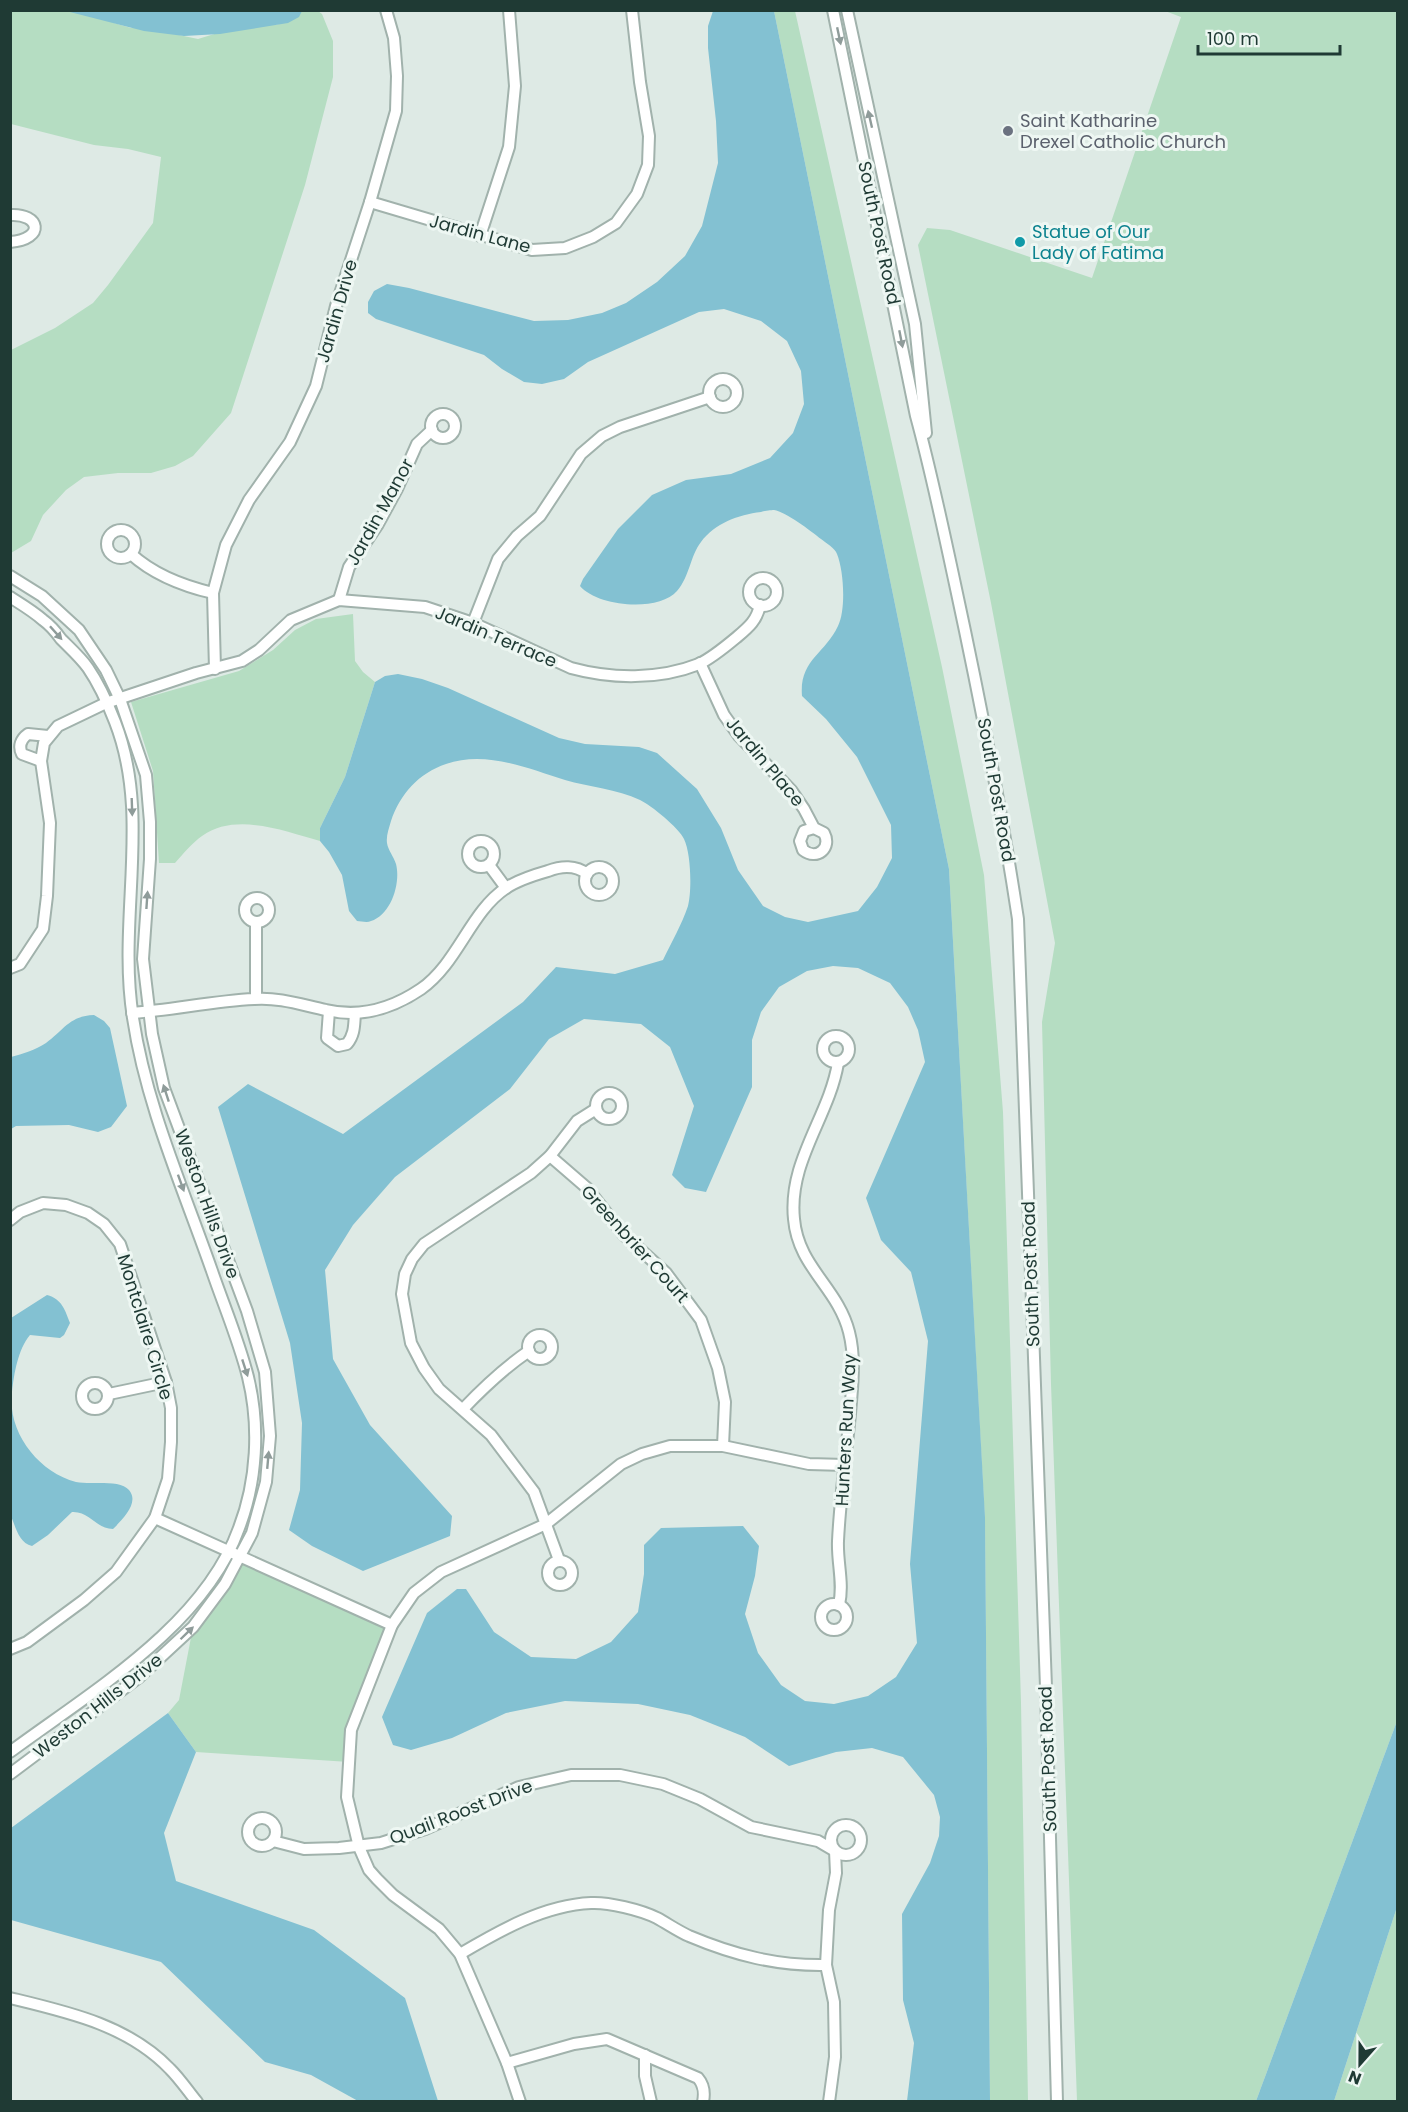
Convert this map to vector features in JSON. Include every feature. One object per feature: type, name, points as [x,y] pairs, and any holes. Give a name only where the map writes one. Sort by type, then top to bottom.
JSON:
[{"type":"street","name":"Jardin Drive","points":[[215,669],[213,593],[226,545],[249,500],[290,442],[316,386],[336,306],[370,202],[396,111],[397,76],[394,38],[386,10]]},
{"type":"street","points":[[480,236],[509,147],[515,86],[509,10]]},
{"type":"street","name":"Jardin Lane","points":[[370,202],[532,250],[566,248],[593,237],[616,223],[638,194],[648,165],[649,136],[632,10]]},
{"type":"street","name":"South Post Road","points":[[833,10],[914,404],[972,663],[1005,835],[1018,919],[1046,1699],[1057,2102]]},
{"type":"street","name":"South Post Road","points":[[847,10],[915,324],[927,455]]},
{"type":"street","points":[[868,179],[883,176]]},
{"type":"street","points":[[10,215],[27,217],[33,222],[35,228],[32,236],[24,241],[10,242]]},
{"type":"street","points":[[473,623],[498,559],[517,536],[540,516],[581,454],[602,436],[620,427],[710,397]]},
{"type":"street","name":"Jardin Manor","points":[[339,600],[348,567],[393,498],[417,444],[432,430]]},
{"type":"street","points":[[131,554],[182,585],[213,593]]},
{"type":"street","name":"Weston Hills Drive","points":[[10,576],[42,596],[79,630],[106,670],[120,699],[146,775],[150,859],[143,959],[152,1034],[164,1088],[247,1311],[265,1372],[270,1436],[266,1482],[252,1533],[225,1584],[193,1627],[138,1678],[10,1774]]},
{"type":"street","name":"Weston Hills Drive","points":[[10,597],[45,621],[88,668],[115,723],[128,764],[132,801],[133,850],[128,945],[132,1013],[140,1062],[248,1378],[255,1434],[252,1480],[239,1529],[214,1578],[184,1613],[140,1657],[10,1752]]},
{"type":"street","name":"Jardin Terrace","points":[[48,736],[58,726],[106,703],[196,673],[242,661],[259,650],[291,620],[339,600],[425,608],[473,623],[571,668],[588,673],[616,676],[672,671],[699,663],[725,647],[751,625],[758,616],[760,605]]},
{"type":"street","name":"Jardin Place","points":[[699,663],[724,715],[739,736],[791,790],[814,828]]},
{"type":"street","points":[[10,968],[20,964],[43,929],[47,896],[50,823],[41,761],[44,742],[48,736],[28,734],[21,742],[20,750],[22,754],[41,761]]},
{"type":"street","points":[[489,865],[506,888]]},
{"type":"street","points":[[132,1013],[256,998],[292,1002],[328,1011],[366,1013],[394,1004],[422,988],[447,965],[485,909],[506,888],[558,867],[580,868],[586,874]]},
{"type":"street","points":[[256,922],[256,998]]},
{"type":"street","points":[[328,1011],[327,1038],[338,1046],[344,1046],[351,1039],[354,1033],[355,1013]]},
{"type":"street","name":"Hunters Run Way","points":[[838,1063],[835,1083],[800,1163],[794,1191],[794,1219],[800,1248],[815,1273],[842,1308],[850,1334],[853,1369],[838,1544],[842,1590],[839,1605]]},
{"type":"street","points":[[559,1560],[534,1492],[517,1467],[491,1435],[439,1389],[424,1368],[411,1343],[402,1294],[405,1274],[424,1244],[531,1173],[550,1156],[578,1121],[596,1109]]},
{"type":"street","name":"Greenbrier Court","points":[[550,1156],[587,1188],[623,1234],[666,1273],[701,1320],[718,1368],[725,1402],[723,1446]]},
{"type":"street","name":"Montclaire Circle","points":[[10,1220],[20,1212],[43,1203],[66,1205],[104,1224],[120,1244],[166,1382],[171,1408],[168,1479],[155,1518],[116,1572],[75,1607],[27,1642],[10,1649]]},
{"type":"street","points":[[463,1409],[488,1383],[529,1351]]},
{"type":"street","points":[[109,1394],[166,1382]]},
{"type":"street","points":[[520,2102],[507,2062],[460,1954],[439,1929],[376,1880],[359,1847],[347,1797],[351,1730],[392,1624],[414,1593],[441,1572],[546,1524],[621,1464],[642,1454],[670,1446],[723,1446],[809,1464],[845,1466]]},
{"type":"street","points":[[155,1518],[392,1624]]},
{"type":"street","name":"Quail Roost Drive","points":[[273,1841],[304,1849],[359,1847],[381,1843],[425,1829],[519,1787],[571,1775],[621,1775],[663,1784],[700,1798],[751,1827],[818,1841],[835,1851],[836,1873],[829,1910],[826,1965],[834,2002],[835,2057],[830,2102]]},
{"type":"street","points":[[460,1954],[522,1921],[555,1908],[592,1903],[626,1908],[655,1917],[685,1935],[729,1952],[765,1961],[804,1966],[826,1965]]},
{"type":"street","points":[[10,1998],[66,2011],[103,2024],[139,2043],[170,2068],[197,2102]]},
{"type":"street","points":[[507,2062],[574,2044],[607,2039],[698,2078],[704,2091],[703,2102]]},
{"type":"street","points":[[645,2055],[645,2076],[651,2102]]},
{"type":"green space","points":[[11,11],[91,11],[114,23],[131,28],[141,27],[198,39],[237,27],[266,23],[276,25],[287,21],[296,11],[318,11],[322,14],[333,41],[333,77],[305,185],[231,413],[193,456],[175,466],[151,473],[118,473],[84,477],[66,490],[43,515],[31,541],[11,553],[11,350],[55,328],[93,303],[108,285],[153,223],[161,157],[128,149],[94,145],[11,124]]},
{"type":"green space","points":[[774,11],[795,11],[942,667],[984,875],[1003,1112],[1021,1703],[1028,2101],[990,2101],[985,1521],[949,869]]},
{"type":"green space","points":[[1165,11],[1397,11],[1397,1721],[1256,2101],[1077,2101],[1051,1384],[1042,1022],[1055,943],[991,603],[918,245],[927,228],[950,230],[1092,278],[1181,17]]},
{"type":"green space","points":[[353,614],[355,661],[375,682],[345,777],[320,828],[320,841],[260,826],[230,825],[202,836],[175,863],[159,863],[153,771],[131,702],[239,671],[273,650],[295,630],[316,619]]},
{"type":"green space","points":[[240,1557],[392,1625],[351,1730],[349,1762],[196,1752],[168,1713],[179,1700],[193,1627]]},
{"type":"green space","points":[[1397,1907],[1397,2101],[1334,2101]]},
{"type":"water","points":[[302,10],[299,17],[288,23],[220,34],[184,36],[144,31],[66,11]]},
{"type":"water","points":[[713,11],[774,11],[949,869],[985,1517],[990,2101],[907,2101],[914,2043],[903,2000],[902,1914],[930,1863],[939,1836],[940,1817],[934,1795],[903,1757],[872,1748],[836,1752],[789,1766],[745,1737],[690,1715],[638,1704],[565,1701],[506,1713],[452,1738],[411,1750],[393,1745],[382,1717],[427,1613],[457,1589],[466,1589],[494,1632],[531,1657],[576,1659],[611,1642],[638,1612],[644,1574],[644,1545],[661,1528],[743,1526],[759,1546],[755,1576],[745,1614],[758,1653],[781,1685],[805,1701],[834,1704],[868,1696],[896,1677],[917,1643],[910,1564],[928,1341],[911,1272],[881,1240],[866,1198],[925,1062],[918,1030],[908,1007],[890,983],[858,968],[833,966],[807,971],[779,987],[761,1012],[752,1040],[752,1087],[706,1192],[685,1188],[672,1175],[694,1106],[670,1047],[641,1024],[584,1019],[549,1039],[510,1089],[395,1177],[353,1225],[325,1270],[333,1359],[370,1425],[452,1516],[450,1536],[363,1571],[312,1546],[289,1530],[300,1490],[302,1423],[290,1343],[218,1107],[248,1084],[343,1134],[523,1002],[556,967],[615,974],[663,960],[686,913],[690,882],[686,845],[677,829],[651,807],[622,793],[565,780],[506,762],[476,759],[461,760],[436,768],[419,779],[405,793],[391,821],[387,838],[397,872],[393,897],[378,918],[369,922],[357,921],[349,911],[342,875],[320,841],[320,828],[345,777],[375,682],[385,676],[398,674],[448,688],[559,738],[585,744],[639,747],[657,753],[697,789],[721,828],[738,870],[763,906],[785,917],[808,922],[858,911],[877,887],[892,858],[891,825],[857,757],[826,719],[802,696],[802,684],[809,665],[833,636],[841,619],[843,580],[836,552],[832,548],[792,518],[774,510],[744,515],[713,530],[694,553],[685,579],[677,591],[668,598],[657,602],[628,604],[600,599],[580,586],[618,529],[652,495],[686,480],[731,474],[770,458],[793,433],[804,404],[801,371],[787,341],[761,321],[724,309],[699,312],[588,362],[564,379],[542,384],[524,382],[484,355],[376,319],[368,313],[368,302],[374,291],[387,284],[534,321],[568,320],[602,313],[626,303],[657,282],[685,256],[702,226],[718,163],[708,48],[708,26]]},
{"type":"water","points":[[94,1015],[110,1028],[127,1106],[111,1127],[98,1132],[69,1125],[16,1126],[11,1129],[11,1057],[42,1045],[78,1018]]},
{"type":"water","points":[[47,1295],[60,1302],[70,1323],[60,1338],[30,1335],[22,1347],[15,1370],[12,1392],[12,1407],[20,1435],[38,1460],[62,1477],[82,1483],[119,1485],[129,1490],[132,1500],[128,1511],[113,1529],[102,1526],[84,1514],[72,1512],[48,1535],[32,1546],[21,1538],[11,1516],[11,1318]]},
{"type":"water","points":[[168,1713],[196,1752],[164,1833],[176,1881],[314,1930],[405,1998],[438,2101],[358,2101],[311,2075],[265,2062],[161,1962],[11,1920],[11,1828]]},
{"type":"water","points":[[1397,1721],[1397,1907],[1334,2101],[1256,2101]]},
{"type":"place","name":"Saint Katharine Drexel Catholic Church","points":[[1008,131]]},
{"type":"place","name":"Statue of Our Lady of Fatima","points":[[1020,242]]}]
